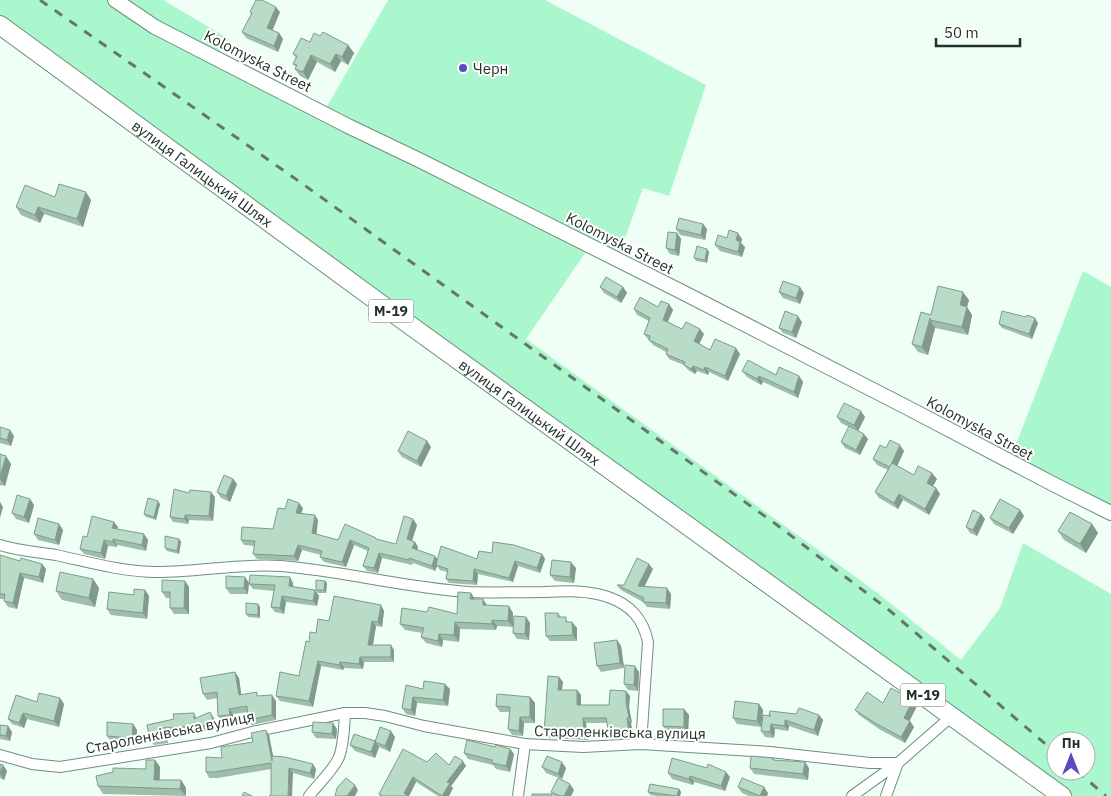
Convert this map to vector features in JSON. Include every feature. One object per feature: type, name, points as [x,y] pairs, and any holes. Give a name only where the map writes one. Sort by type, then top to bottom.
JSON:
[{"type":"highway","name":"вулиця Галицький Шлях","points":[[0,25],[440,347],[1062,796]]},
{"type":"street","name":"Kolomyska Street","points":[[115,0],[155,27],[348,126],[428,164],[690,296],[1055,485],[1111,512]]},
{"type":"street","points":[[0,545],[21,551],[51,554],[154,572],[243,566],[281,566],[456,591],[491,593],[583,592],[607,596],[619,601],[639,618],[645,629],[648,642],[641,744]]},
{"type":"street","points":[[309,796],[331,770],[338,758],[343,743],[345,713]]},
{"type":"street","name":"Староленківська вулиця","points":[[0,756],[32,764],[60,767],[211,743],[345,713],[365,713],[424,726],[525,744],[584,747],[641,744],[770,752],[870,763],[898,763]]},
{"type":"street","points":[[852,796],[898,763],[952,716]]},
{"type":"street","points":[[518,796],[525,744]]},
{"type":"street","points":[[886,796],[898,763]]},
{"type":"green space","points":[[0,0],[163,0],[229,39],[220,54],[325,110],[388,0],[545,0],[706,85],[669,196],[643,188],[616,263],[588,249],[526,339],[875,591],[961,660],[1000,608],[1023,543],[1111,594],[1111,796],[1053,796],[0,29]]},
{"type":"green space","points":[[1083,271],[1111,287],[1111,512],[1010,460]]},
{"type":"building","points":[[256,0],[262,0],[276,7],[267,28],[279,33],[274,46],[242,32],[252,13],[250,12]]},
{"type":"building","points":[[323,32],[348,45],[342,57],[336,54],[330,64],[311,55],[303,72],[295,69],[297,65],[293,64],[297,56],[293,54],[301,38],[310,42],[314,33],[320,36]]},
{"type":"building","points":[[59,184],[86,192],[77,219],[38,207],[35,215],[16,207],[25,185],[55,197]]},
{"type":"building","points":[[679,218],[703,224],[701,235],[676,229]]},
{"type":"building","points":[[729,230],[738,233],[736,240],[740,242],[738,252],[715,245],[718,235],[727,238]]},
{"type":"building","points":[[668,232],[677,233],[675,250],[666,248]]},
{"type":"building","points":[[697,246],[707,249],[705,260],[694,258]]},
{"type":"building","points":[[606,277],[623,287],[617,297],[600,287]]},
{"type":"building","points":[[783,281],[800,287],[796,298],[779,292]]},
{"type":"building","points":[[938,286],[963,292],[960,305],[967,307],[962,327],[930,320],[930,318],[922,347],[912,344],[921,312],[931,315]]},
{"type":"building","points":[[640,297],[658,307],[661,301],[669,304],[663,320],[682,329],[686,322],[700,329],[694,341],[710,350],[715,339],[736,348],[725,376],[705,367],[704,370],[693,366],[691,369],[684,365],[685,362],[666,354],[668,349],[649,340],[650,336],[644,334],[650,318],[634,309]]},
{"type":"building","points":[[785,311],[798,316],[792,332],[779,328]]},
{"type":"building","points":[[1002,311],[1035,318],[1029,334],[999,324]]},
{"type":"building","points":[[748,360],[776,375],[779,367],[799,376],[794,392],[759,376],[757,379],[742,371]]},
{"type":"building","points":[[844,403],[861,411],[854,425],[837,417]]},
{"type":"building","points":[[849,426],[864,434],[856,450],[841,442]]},
{"type":"building","points":[[0,427],[10,430],[7,440],[0,438]]},
{"type":"building","points":[[408,431],[427,441],[417,461],[398,451]]},
{"type":"building","points":[[890,440],[900,445],[890,467],[873,459],[880,445],[886,448]]},
{"type":"building","points":[[0,454],[6,456],[0,477]]},
{"type":"building","points":[[892,463],[914,475],[918,466],[932,473],[927,483],[936,488],[925,509],[899,494],[894,503],[875,492]]},
{"type":"building","points":[[224,475],[233,479],[226,496],[217,492]]},
{"type":"building","points":[[174,489],[189,493],[190,490],[211,492],[209,516],[185,515],[185,519],[170,517]]},
{"type":"building","points":[[17,495],[30,499],[24,517],[12,513]]},
{"type":"building","points":[[148,498],[158,501],[154,517],[144,514]]},
{"type":"building","points":[[288,499],[299,503],[296,513],[315,515],[312,533],[338,540],[345,524],[376,539],[396,544],[404,516],[413,519],[407,539],[415,542],[412,548],[435,556],[432,566],[409,558],[409,560],[379,553],[374,568],[363,566],[369,548],[350,540],[342,562],[320,557],[322,551],[298,545],[294,556],[253,554],[255,541],[241,540],[242,527],[273,529],[278,508],[285,509]]},
{"type":"building","points":[[1000,499],[1020,510],[1009,528],[990,518]]},
{"type":"building","points":[[973,510],[981,514],[973,530],[966,527]]},
{"type":"building","points":[[1070,512],[1092,524],[1080,544],[1058,531]]},
{"type":"building","points":[[92,516],[114,522],[112,528],[144,534],[142,545],[113,539],[113,542],[104,540],[101,553],[80,549],[83,536],[87,537]]},
{"type":"building","points":[[38,518],[59,524],[55,540],[34,534]]},
{"type":"building","points":[[165,536],[179,539],[177,551],[165,548]]},
{"type":"building","points":[[493,542],[514,545],[542,554],[537,568],[515,561],[509,578],[474,569],[473,581],[446,579],[448,569],[436,565],[441,546],[477,559],[479,551],[492,553]]},
{"type":"building","points":[[0,555],[20,561],[21,558],[42,564],[39,577],[20,573],[13,603],[4,601],[5,594],[0,594]]},
{"type":"building","points":[[637,558],[649,564],[638,586],[667,588],[666,603],[643,602],[644,598],[617,585],[624,585]]},
{"type":"building","points":[[552,560],[571,562],[570,577],[550,575]]},
{"type":"building","points":[[60,572],[93,579],[89,598],[56,591]]},
{"type":"building","points":[[250,575],[290,577],[289,586],[315,590],[313,601],[282,596],[280,608],[271,607],[275,585],[249,584]]},
{"type":"building","points":[[226,576],[245,577],[244,588],[226,588]]},
{"type":"building","points":[[162,580],[185,581],[184,608],[170,608],[170,592],[162,592]]},
{"type":"building","points":[[316,580],[325,581],[324,590],[316,590]]},
{"type":"building","points":[[134,589],[145,590],[143,613],[107,609],[109,592],[134,595]]},
{"type":"building","points":[[458,592],[471,593],[470,599],[483,599],[483,605],[509,606],[508,621],[492,620],[492,624],[455,622],[454,635],[439,634],[438,641],[421,637],[424,628],[400,624],[402,608],[427,612],[429,607],[457,614]]},
{"type":"building","points":[[334,596],[381,605],[378,622],[372,621],[368,645],[391,645],[391,657],[360,657],[359,664],[340,662],[339,665],[318,661],[309,701],[276,696],[280,672],[299,676],[306,641],[309,642],[310,632],[316,633],[318,619],[329,621]]},
{"type":"building","points":[[246,603],[258,604],[258,615],[246,614]]},
{"type":"building","points":[[545,613],[558,613],[558,617],[566,617],[566,622],[572,622],[573,635],[546,636]]},
{"type":"building","points":[[514,616],[526,617],[525,634],[513,633]]},
{"type":"building","points":[[617,640],[620,663],[597,666],[594,643]]},
{"type":"building","points":[[625,665],[635,666],[634,685],[624,684]]},
{"type":"building","points":[[235,672],[239,695],[257,692],[257,696],[272,695],[272,715],[248,720],[247,706],[229,709],[230,715],[218,716],[217,692],[203,694],[200,678]]},
{"type":"building","points":[[548,676],[559,677],[558,690],[577,690],[577,705],[609,705],[610,690],[626,691],[629,732],[609,733],[606,718],[583,718],[584,735],[544,733]]},
{"type":"building","points":[[424,681],[445,684],[443,700],[413,697],[411,710],[402,708],[406,685],[423,689]]},
{"type":"building","points":[[891,688],[913,700],[904,718],[910,721],[901,737],[855,710],[867,692],[883,703]]},
{"type":"building","points":[[39,693],[60,698],[54,721],[23,713],[19,723],[8,719],[16,695],[37,702]]},
{"type":"building","points":[[497,694],[530,697],[530,717],[520,717],[519,731],[508,729],[510,707],[496,706]]},
{"type":"building","points":[[735,701],[759,704],[757,721],[733,718]]},
{"type":"building","points":[[799,708],[819,715],[814,730],[785,720],[785,726],[771,724],[770,732],[761,731],[763,715],[771,716],[769,715],[770,711],[796,714]]},
{"type":"building","points":[[663,709],[684,709],[684,727],[663,726]]},
{"type":"building","points":[[210,712],[215,725],[162,728],[164,738],[150,740],[147,725],[174,719],[173,714],[194,713],[194,719]]},
{"type":"building","points":[[107,722],[133,724],[132,738],[107,736]]},
{"type":"building","points":[[313,722],[333,723],[332,734],[312,732]]},
{"type":"building","points":[[0,725],[8,726],[6,736],[0,735]]},
{"type":"building","points":[[380,727],[391,731],[385,746],[375,742]]},
{"type":"building","points":[[266,730],[272,761],[272,756],[285,757],[313,764],[310,773],[289,768],[288,796],[269,796],[271,794],[271,763],[206,772],[206,757],[222,758],[221,747],[253,742],[251,733]]},
{"type":"building","points":[[354,734],[375,741],[371,752],[350,745]]},
{"type":"building","points":[[467,740],[510,749],[506,766],[492,763],[492,760],[464,753]]},
{"type":"building","points":[[403,749],[427,762],[436,753],[449,765],[455,756],[463,761],[447,782],[450,783],[442,796],[413,777],[404,793],[408,796],[382,796],[379,794]]},
{"type":"building","points":[[547,756],[562,762],[558,774],[542,767]]},
{"type":"building","points":[[751,756],[773,758],[773,760],[805,762],[803,774],[750,768]]},
{"type":"building","points":[[672,758],[707,768],[708,764],[726,772],[721,786],[690,776],[689,779],[668,773]]},
{"type":"building","points":[[146,760],[155,760],[154,780],[181,780],[180,789],[98,786],[96,776],[113,772],[113,768],[146,769]]},
{"type":"building","points":[[346,778],[355,785],[347,796],[335,796],[337,788]]},
{"type":"building","points":[[558,778],[570,784],[564,796],[551,792]]},
{"type":"building","points":[[742,778],[764,787],[760,796],[738,787]]},
{"type":"building","points":[[650,784],[679,789],[677,796],[648,792]]},
{"type":"building","points":[[244,792],[252,796],[242,796]]},
{"type":"building","points":[[532,794],[552,794],[552,796],[532,796]]},
{"type":"railway","points":[[40,0],[300,182],[777,525],[889,610],[1046,744]]},
{"type":"railway","points":[[1089,781],[1106,796]]},
{"type":"place","name":"Черн","points":[[463,68]]}]
